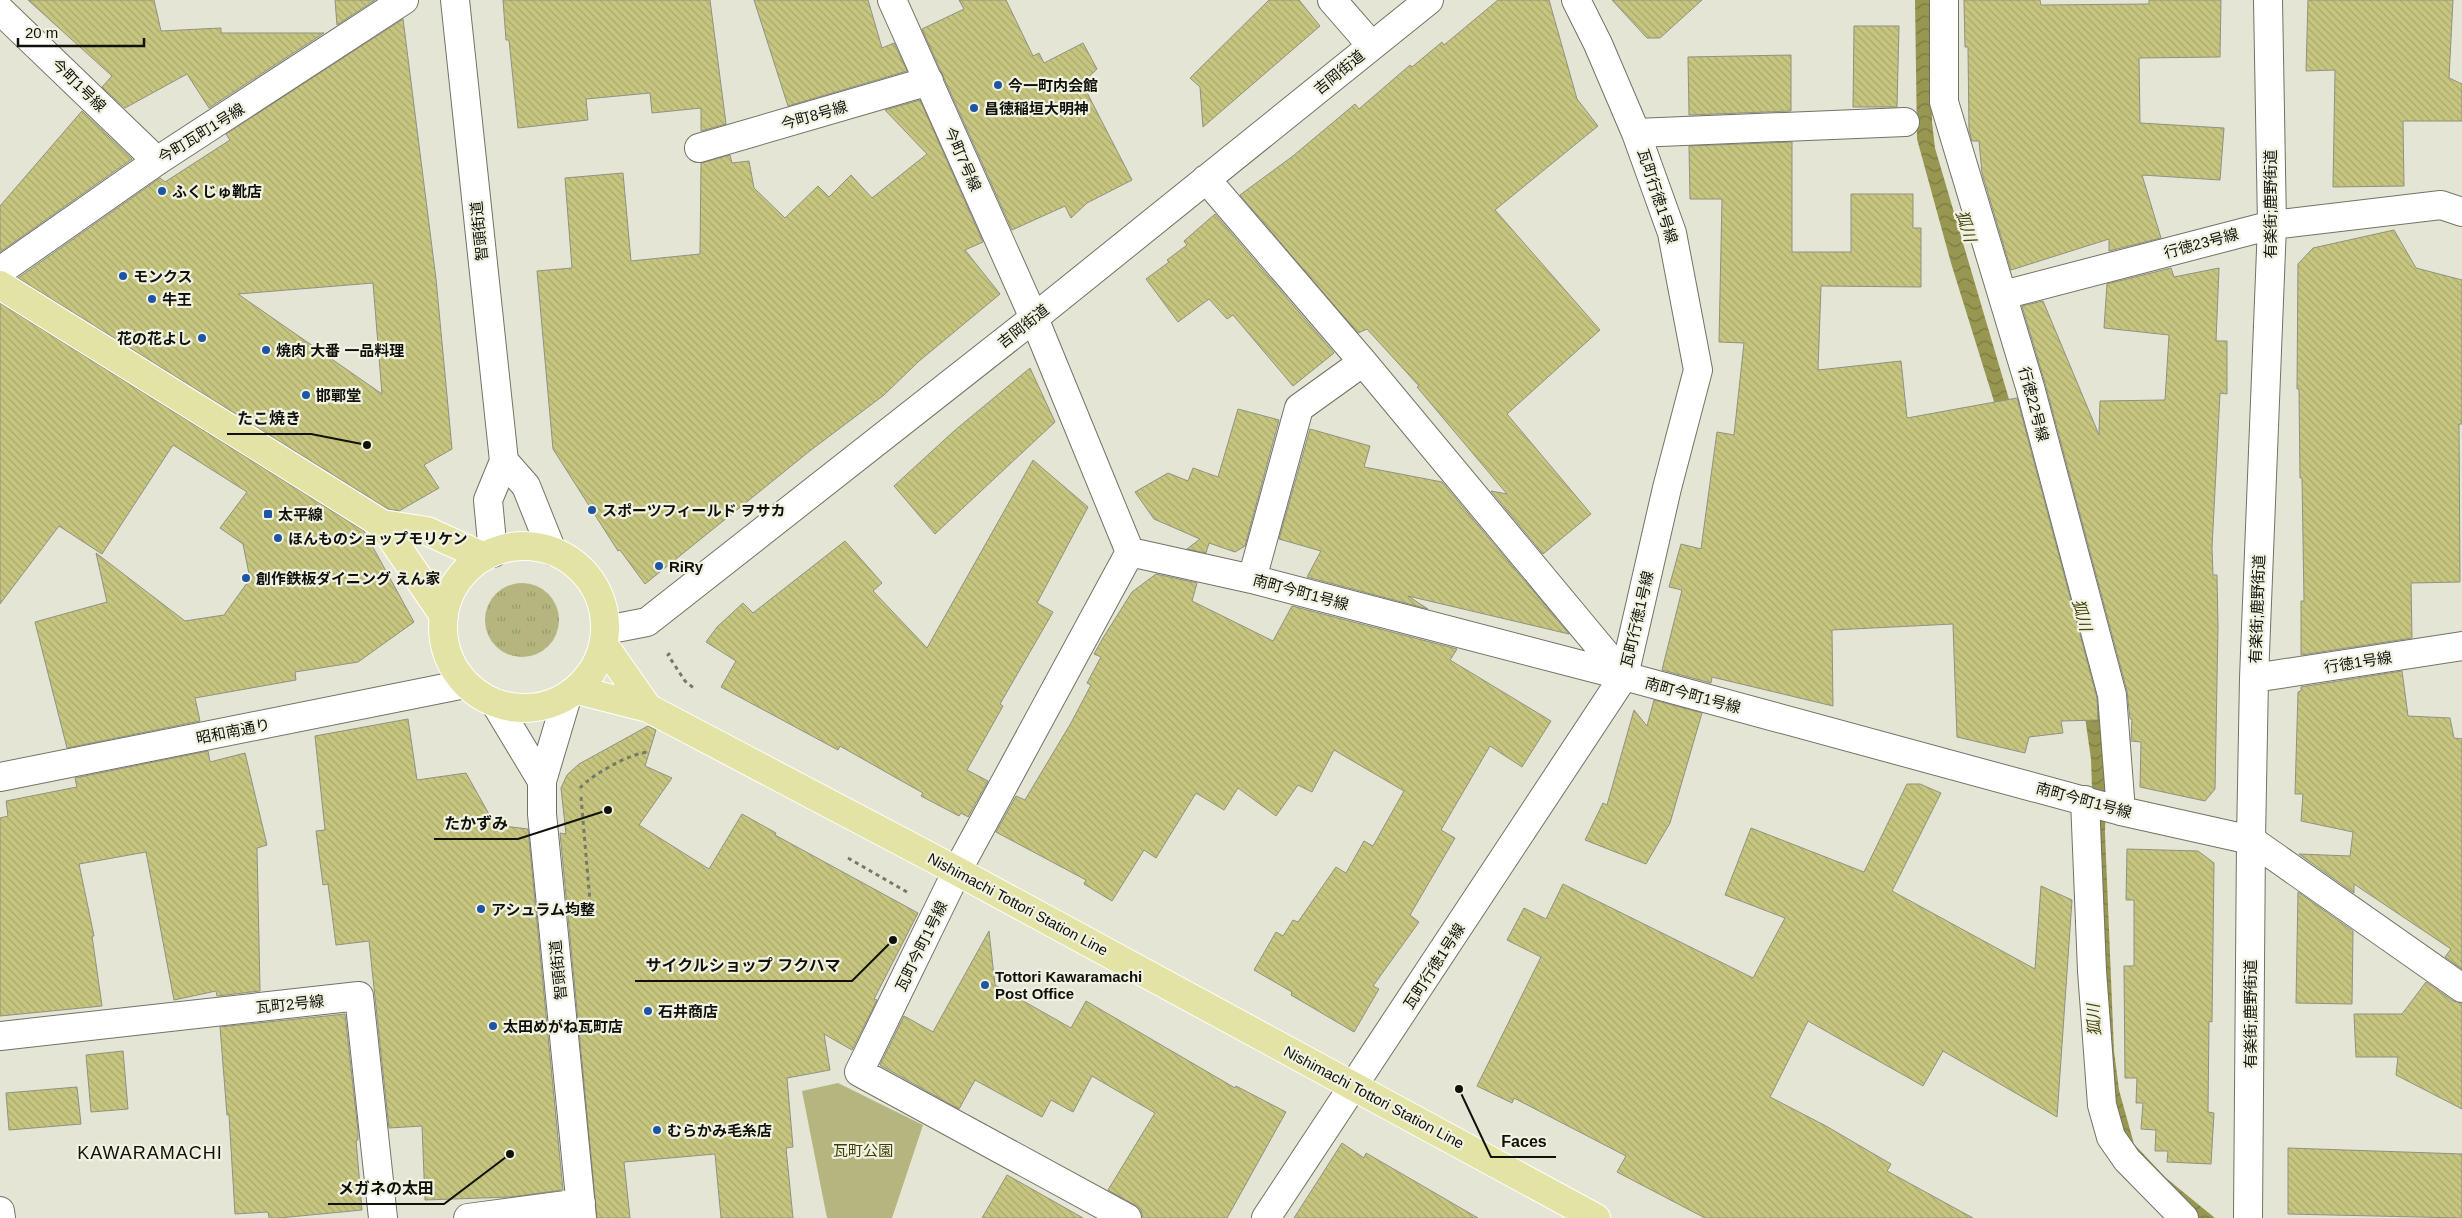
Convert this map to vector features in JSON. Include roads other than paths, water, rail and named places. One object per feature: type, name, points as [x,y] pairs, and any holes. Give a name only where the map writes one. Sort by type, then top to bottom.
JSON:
[{"type":"main road","points":[[0,285],[382,524],[427,531],[488,555]]},
{"type":"main road","points":[[382,524],[444,616]]},
{"type":"main road","name":"Nishimachi Tottori Station Line","points":[[648,708],[605,637],[602,605],[592,582],[575,563],[552,551],[526,546],[512,547],[488,555],[469,568],[457,582],[448,598],[444,616],[444,640],[452,664],[465,684],[479,695],[495,703],[513,708],[532,709],[550,704],[572,693],[648,708],[957,871],[1596,1218]]},
{"type":"main road","points":[[572,693],[589,676],[598,662],[605,637]]},
{"type":"street","name":"今町瓦町1号線","points":[[0,271],[157,161],[404,0]]},
{"type":"street","name":"智頭街道","points":[[455,0],[504,461],[488,500],[488,555]]},
{"type":"street","name":"今町7号線","points":[[892,0],[1034,318]]},
{"type":"street","points":[[1332,0],[1372,46]]},
{"type":"street","name":"吉岡街道","points":[[605,637],[647,622],[1034,318],[1429,0]]},
{"type":"street","name":"瓦町行徳1号線","points":[[1266,1218],[1624,676],[1667,488],[1698,370],[1672,233],[1636,133],[1598,44],[1576,0]]},
{"type":"street","name":"行徳22号線","points":[[1944,0],[1944,102],[2030,387],[2112,695],[2121,811]]},
{"type":"street","name":"有楽街;鹿野街道","points":[[2248,1218],[2254,678],[2272,225],[2268,0]]},
{"type":"street","name":"今町1号線","points":[[0,10],[157,161]]},
{"type":"street","name":"今町8号線","points":[[699,148],[929,81]]},
{"type":"street","points":[[1636,133],[1905,122]]},
{"type":"street","points":[[1206,179],[1363,362],[1624,676]]},
{"type":"street","name":"行徳23号線","points":[[2003,295],[2272,225],[2441,205],[2462,212]]},
{"type":"street","points":[[1034,318],[1130,552]]},
{"type":"street","points":[[1252,579],[1299,408],[1363,362]]},
{"type":"street","points":[[504,461],[526,486],[552,551]]},
{"type":"street","name":"南町今町1号線","points":[[1130,552],[1252,579],[1624,676],[2121,811],[2251,840],[2462,988]]},
{"type":"street","name":"瓦町今町1号線","points":[[1127,1218],[859,1072],[957,871],[1130,552]]},
{"type":"street","name":"行徳1号線","points":[[2254,678],[2462,646]]},
{"type":"street","name":"昭和南通り","points":[[0,777],[465,684]]},
{"type":"street","name":"智頭街道","points":[[572,693],[542,782],[543,824],[582,1211]]},
{"type":"street","name":"智頭街道","points":[[495,703],[542,782]]},
{"type":"street","points":[[2085,800],[2092,962],[2102,1105],[2111,1137],[2127,1160],[2184,1218]]},
{"type":"street","name":"瓦町2号線","points":[[0,1036],[359,996],[383,1218]]},
{"type":"street","points":[[0,1211],[1,1218]]},
{"type":"street","points":[[468,1218],[582,1211]]},
{"type":"water","points":[[1915,0],[1931,0],[1932,122],[1935,148],[2095,691],[2107,755],[2105,833],[2114,1051],[2119,1090],[2134,1144],[2166,1178],[2215,1218],[2199,1218],[2166,1193],[2122,1146],[2107,1095],[2095,881],[2091,759],[2084,710],[2010,453],[1951,263],[1917,139]]},
{"type":"place","name":"今一町内会館","points":[[998,85]]},
{"type":"place","name":"昌徳稲垣大明神","points":[[974,108]]},
{"type":"place","name":"ふくじゅ靴店","points":[[162,191]]},
{"type":"place","name":"モンクス","points":[[123,276]]},
{"type":"place","name":"牛王","points":[[152,299]]},
{"type":"place","name":"花の花よし","points":[[202,338]]},
{"type":"place","name":"焼肉 大番 一品料理","points":[[266,350]]},
{"type":"place","name":"邯鄲堂","points":[[306,395]]},
{"type":"place","name":"たこ焼き","points":[[367,445]]},
{"type":"place","name":"スポーツフィールド ヲサカ","points":[[592,510]]},
{"type":"place","name":"太平線","points":[[268,514]]},
{"type":"place","name":"ほんものショップモリケン","points":[[278,538]]},
{"type":"place","name":"RiRy","points":[[659,566]]},
{"type":"place","name":"創作鉄板ダイニング えん家","points":[[246,578]]},
{"type":"place","name":"たかずみ","points":[[608,810]]},
{"type":"place","name":"アシュラム均整","points":[[481,909]]},
{"type":"place","name":"サイクルショップ フクハマ","points":[[893,940]]},
{"type":"place","name":"Tottori Kawaramachi Post Office","points":[[985,985]]},
{"type":"place","name":"石井商店","points":[[648,1011]]},
{"type":"place","name":"太田めがね瓦町店","points":[[493,1026]]},
{"type":"place","name":"Faces","points":[[1459,1089]]},
{"type":"place","name":"むらかみ毛糸店","points":[[657,1130]]},
{"type":"place","name":"メガネの太田","points":[[510,1154]]},
{"type":"district","name":"KAWARAMACHI","points":[[150,1153]]},
{"type":"water label","name":"狐川","points":[[1966,226]]},
{"type":"water label","name":"狐川","points":[[2082,615]]},
{"type":"water label","name":"狐川","points":[[2094,1020]]},
{"type":"park label","name":"瓦町公園","points":[[863,1150]]}]
